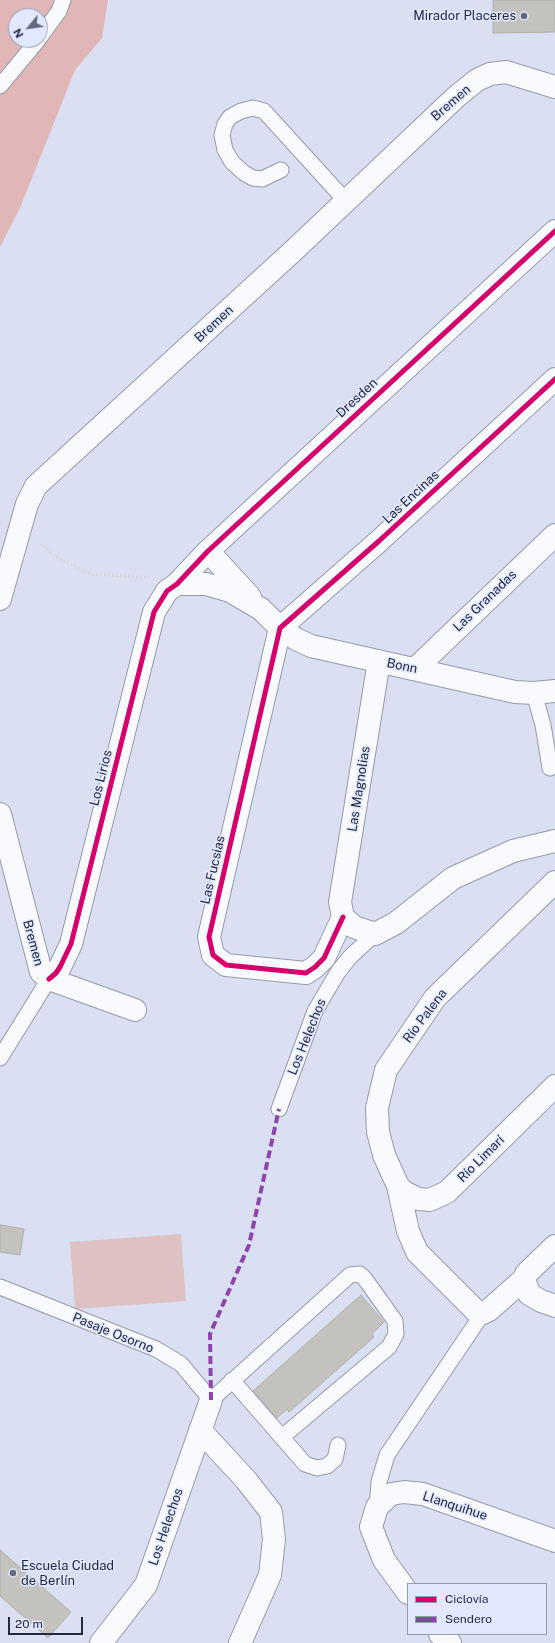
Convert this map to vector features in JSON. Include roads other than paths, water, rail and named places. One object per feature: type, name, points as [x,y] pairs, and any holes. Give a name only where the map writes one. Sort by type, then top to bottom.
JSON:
[{"type":"street","name":"Bremen","points":[[0,599],[27,504],[36,486],[292,252],[345,200],[456,97],[477,80],[490,74],[506,72],[555,87]]},
{"type":"street","name":"Dresden","points":[[177,584],[208,551],[555,231]]},
{"type":"street","name":"Las Encinas","points":[[280,628],[379,541],[555,379]]},
{"type":"street","name":"Las Granadas","points":[[416,668],[555,535]]},
{"type":"street","name":"Bonn","points":[[208,551],[280,628],[296,639],[311,646],[416,668],[515,692],[534,693],[555,691]]},
{"type":"street","name":"Bonn","points":[[177,584],[206,584],[230,591],[262,609]]},
{"type":"street","name":"Los Lirios","points":[[48,978],[56,973],[71,944],[154,612],[167,591],[177,584]]},
{"type":"street","name":"Las Fucsias","points":[[280,628],[209,937],[212,955],[226,965],[306,973],[315,968],[324,958],[343,916]]},
{"type":"street","name":"Las Magnolias","points":[[343,916],[340,902],[379,661]]},
{"type":"street","name":"Bremen","points":[[0,814],[41,972],[48,978],[135,1010]]},
{"type":"street","points":[[343,916],[354,927],[375,934],[396,923],[453,878],[513,851],[555,841]]},
{"type":"street","name":"Río Palena","points":[[483,1313],[477,1312],[417,1252],[408,1231],[398,1186],[384,1155],[378,1132],[377,1108],[386,1070],[435,998],[555,882]]},
{"type":"street","name":"Río Limarí","points":[[398,1186],[404,1192],[418,1199],[430,1200],[447,1192],[555,1086]]},
{"type":"street","points":[[483,1313],[489,1310],[555,1246]]},
{"type":"street","points":[[525,1276],[529,1294],[541,1301],[555,1306]]},
{"type":"street","name":"Los Helechos","points":[[101,1643],[146,1585],[211,1400]]},
{"type":"street","points":[[200,1430],[246,1480],[271,1512],[274,1539],[270,1575],[240,1643]]},
{"type":"street","name":"Llanquihue","points":[[374,1517],[391,1494],[404,1492],[423,1494],[555,1541]]},
{"type":"street","points":[[374,1517],[384,1560],[407,1592]]},
{"type":"street","points":[[441,1635],[450,1643]]},
{"type":"lane","points":[[48,25],[58,11],[63,0]]},
{"type":"lane","points":[[0,86],[31,48]]},
{"type":"lane","points":[[281,170],[262,179],[253,178],[244,174],[232,162],[225,150],[222,135],[225,124],[230,117],[241,111],[253,108],[264,111],[345,200]]},
{"type":"lane","points":[[534,693],[543,725],[550,768]]},
{"type":"lane","name":"Los Helechos","points":[[279,1109],[315,1010],[338,972],[350,957],[375,934]]},
{"type":"lane","points":[[0,1058],[48,978]]},
{"type":"lane","points":[[211,1400],[350,1275],[360,1274],[395,1320],[396,1334],[389,1347],[282,1437]]},
{"type":"lane","name":"Pasaje Osorno","points":[[0,1288],[156,1350],[181,1364],[211,1400]]},
{"type":"lane","points":[[374,1517],[379,1482],[387,1455],[483,1313]]},
{"type":"lane","points":[[232,1380],[305,1464],[317,1468],[327,1466],[335,1459],[338,1445]]},
{"type":"place","name":"Mirador Placeres","points":[[524,16]]},
{"type":"place","name":"Escuela Ciudad de Berlín","points":[[13,1573]]}]
